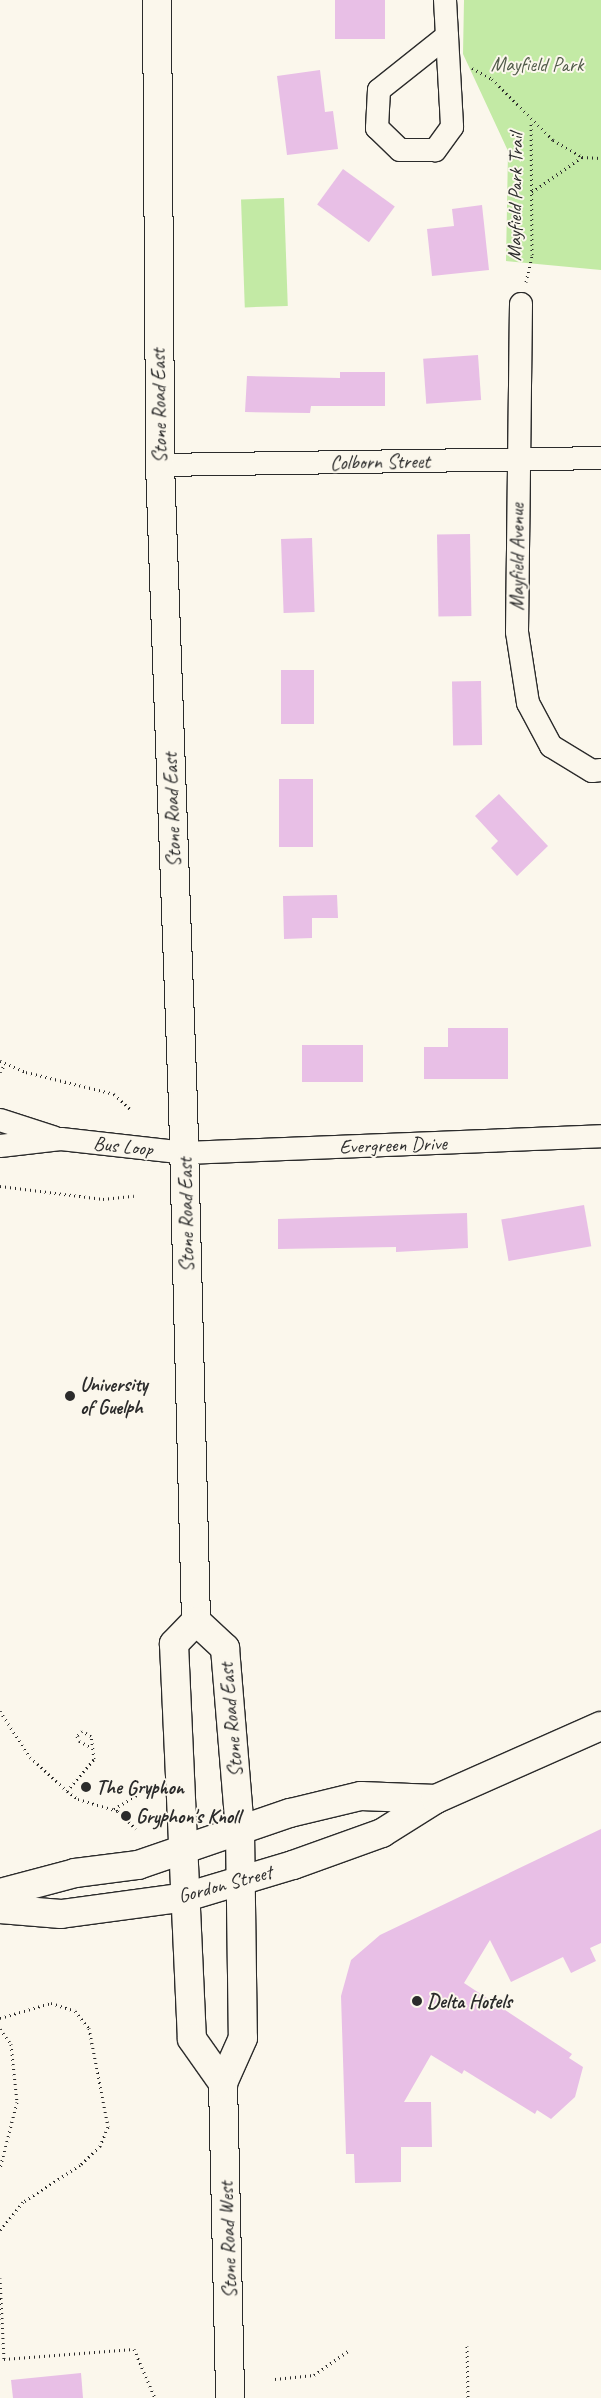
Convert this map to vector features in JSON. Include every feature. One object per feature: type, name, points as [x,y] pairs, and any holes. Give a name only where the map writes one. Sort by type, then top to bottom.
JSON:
[{"type":"main road","name":"Stone Road East","points":[[157,0],[160,465],[185,1153],[196,1621],[225,1648],[240,1832],[240,1879]]},
{"type":"main road","points":[[196,1621],[174,1644],[192,2038],[223,2083]]},
{"type":"main road","name":"Gordon Street","points":[[0,1909],[61,1914],[186,1897],[240,1879],[321,1856],[382,1833],[436,1799],[601,1726]]},
{"type":"main road","name":"Gordon Street","points":[[0,1893],[75,1872],[138,1865],[184,1852],[290,1814],[361,1796],[436,1799]]},
{"type":"main road","name":"Stone Road West","points":[[230,2398],[223,2083],[243,2038],[240,1879]]},
{"type":"street","points":[[445,0],[452,127],[435,150],[400,150],[377,128],[378,90],[447,45]]},
{"type":"street","name":"Mayfield Avenue","points":[[520,304],[516,460],[517,632],[528,703],[551,746],[592,771],[601,770]]},
{"type":"street","name":"Colborn Street","points":[[160,465],[601,458]]},
{"type":"street","name":"Bus Loop","points":[[0,1120],[61,1139],[185,1153]]},
{"type":"street","name":"Evergreen Drive","points":[[185,1153],[601,1136]]},
{"type":"street","name":"Bus Loop","points":[[0,1146],[61,1139]]},
{"type":"path","name":"Mayfield Park Trail","points":[[447,45],[492,79],[531,121],[582,157]]},
{"type":"path","name":"Mayfield Park Trail","points":[[520,304],[532,255],[531,121]]},
{"type":"path","points":[[532,192],[582,157],[601,158]]},
{"type":"path","points":[[0,1061],[114,1094],[132,1110]]},
{"type":"path","points":[[0,1072],[5,1064]]},
{"type":"path","points":[[0,1186],[103,1199],[134,1196]]},
{"type":"path","points":[[1,1713],[30,1757],[67,1791],[78,1799],[113,1809],[136,1829]]},
{"type":"path","points":[[67,1791],[94,1759],[91,1736],[82,1731],[77,1736],[79,1741],[92,1747]]},
{"type":"path","points":[[113,1809],[155,1784]]},
{"type":"path","points":[[0,2018],[51,2004],[75,2011],[89,2028],[108,2127],[100,2146],[80,2165],[23,2202],[0,2230]]},
{"type":"path","points":[[0,2029],[11,2044],[17,2102],[0,2168]]},
{"type":"path","points":[[0,2278],[4,2359],[134,2349],[155,2398]]},
{"type":"path","points":[[467,2346],[468,2398]]},
{"type":"path","points":[[275,2379],[314,2375],[348,2351]]},
{"type":"green space","name":"Mayfield Park","points":[[464,0],[601,0],[601,270],[506,261],[508,151],[463,54]]},
{"type":"green space","points":[[284,198],[288,306],[245,307],[241,200]]},
{"type":"building","points":[[335,0],[385,0],[385,39],[335,39]]},
{"type":"building","points":[[320,70],[325,112],[333,111],[338,149],[287,155],[277,76]]},
{"type":"building","points":[[343,169],[395,207],[369,242],[317,205]]},
{"type":"building","points":[[482,205],[489,270],[432,276],[427,229],[454,226],[452,209]]},
{"type":"building","points":[[478,355],[481,400],[426,404],[423,359]]},
{"type":"building","points":[[340,372],[385,372],[385,406],[311,406],[310,413],[245,412],[247,376],[340,378]]},
{"type":"building","points":[[470,534],[471,616],[438,617],[437,535]]},
{"type":"building","points":[[312,538],[315,612],[284,613],[281,539]]},
{"type":"building","points":[[281,670],[314,670],[314,724],[281,724]]},
{"type":"building","points":[[481,681],[482,745],[453,745],[452,682]]},
{"type":"building","points":[[279,779],[313,779],[313,847],[279,847]]},
{"type":"building","points":[[499,794],[548,846],[517,876],[491,848],[498,841],[475,816]]},
{"type":"building","points":[[337,895],[338,918],[312,918],[312,938],[284,939],[283,896]]},
{"type":"building","points":[[448,1028],[508,1028],[508,1079],[424,1079],[424,1047],[448,1047]]},
{"type":"building","points":[[302,1045],[363,1045],[363,1082],[302,1082]]},
{"type":"building","points":[[584,1205],[591,1246],[509,1261],[501,1220]]},
{"type":"building","points":[[467,1213],[468,1248],[396,1252],[396,1247],[278,1249],[278,1219]]},
{"type":"building","name":"Delta Hotels","points":[[601,1829],[601,1943],[590,1948],[596,1961],[571,1973],[563,1957],[511,1982],[490,1940],[464,1983],[572,2054],[569,2058],[583,2067],[575,2097],[551,2119],[537,2110],[535,2114],[464,2070],[462,2074],[431,2055],[404,2102],[431,2102],[432,2147],[401,2147],[401,2182],[355,2183],[354,2154],[346,2154],[341,1996],[351,1960],[380,1935]]},
{"type":"building","points":[[81,2373],[83,2398],[13,2398],[11,2380]]},
{"type":"place","name":"University of Guelph","points":[[70,1396]]},
{"type":"place","name":"The Gryphon","points":[[86,1787]]},
{"type":"place","name":"Gryphon's Knoll","points":[[126,1816]]},
{"type":"place","name":"Delta Hotels","points":[[417,2001]]}]
